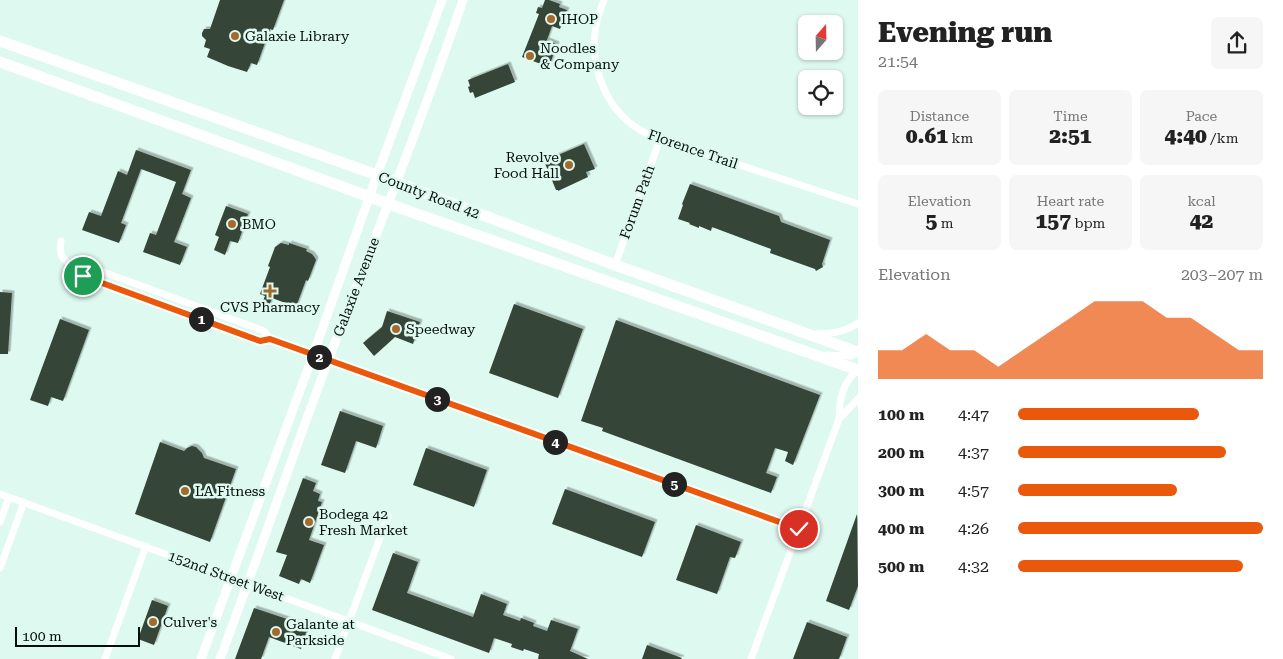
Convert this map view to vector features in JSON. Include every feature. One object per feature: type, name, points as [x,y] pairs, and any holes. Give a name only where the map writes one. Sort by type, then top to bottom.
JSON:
[{"type":"highway","name":"County Road 42","points":[[0,41],[377,176],[858,352]]},
{"type":"highway","name":"County Road 42","points":[[0,62],[370,197],[858,370]]},
{"type":"street","name":"Galaxie Avenue","points":[[201,659],[442,0]]},
{"type":"street","name":"Galaxie Avenue","points":[[220,659],[328,360],[396,183],[463,0]]},
{"type":"street","name":"Florence Trail","points":[[604,0],[594,37],[596,65],[601,82],[612,105],[626,120],[642,131],[660,138],[858,204]]},
{"type":"street","name":"Forum Path","points":[[615,264],[660,138]]},
{"type":"street","points":[[62,241],[60,251],[62,258],[76,268],[83,276],[260,341],[270,339],[799,529]]},
{"type":"street","points":[[76,268],[87,266],[264,331],[270,339]]},
{"type":"street","points":[[811,335],[840,332],[858,323]]},
{"type":"street","points":[[810,353],[840,357],[850,356],[858,352]]},
{"type":"street","points":[[843,365],[848,380]]},
{"type":"street","points":[[751,659],[839,419],[839,407],[848,380],[858,370]]},
{"type":"street","points":[[839,419],[858,399]]},
{"type":"street","name":"152nd Street West","points":[[0,494],[451,659]]},
{"type":"street","points":[[0,522],[9,497]]},
{"type":"street","points":[[0,568],[24,502]]},
{"type":"street","points":[[335,659],[388,516]]},
{"type":"street","points":[[105,659],[146,546]]},
{"type":"building","name":"Galaxie Library","points":[[220,0],[284,0],[273,30],[270,29],[257,65],[251,63],[247,72],[207,57],[210,49],[204,47],[206,40],[202,33],[204,29],[210,29]]},
{"type":"building","points":[[545,0],[560,4],[559,7],[567,10],[560,29],[552,26],[547,40],[557,44],[549,67],[522,57],[539,14],[536,13],[538,7],[542,8]]},
{"type":"building","points":[[508,64],[515,82],[475,98],[473,92],[470,93],[468,80]]},
{"type":"building","name":"Revolve Food Hall","points":[[584,144],[595,169],[586,172],[588,177],[558,191],[556,190],[544,161]]},
{"type":"building","points":[[136,150],[191,170],[182,194],[191,198],[174,242],[187,247],[180,265],[143,252],[150,233],[156,235],[176,182],[141,169],[121,223],[126,225],[119,243],[82,230],[89,212],[101,216],[118,171],[127,175]]},
{"type":"building","points":[[690,184],[779,216],[781,222],[830,240],[822,264],[823,267],[816,271],[770,253],[771,249],[712,227],[711,231],[678,219]]},
{"type":"building","name":"BMO","points":[[226,206],[248,214],[238,243],[230,241],[225,255],[214,250],[219,237],[215,235]]},
{"type":"building","name":"CVS Pharmacy","points":[[281,243],[289,245],[289,243],[307,249],[306,251],[312,254],[316,260],[296,307],[272,298],[269,306],[262,303],[265,296],[260,294],[270,267],[268,266],[275,247]]},
{"type":"building","points":[[0,292],[12,293],[8,354],[0,354]]},
{"type":"building","points":[[514,304],[583,329],[558,398],[489,373]]},
{"type":"building","points":[[387,311],[420,322],[413,344],[395,337],[374,356],[363,343],[382,327]]},
{"type":"building","points":[[60,319],[89,330],[63,401],[51,397],[48,406],[30,400]]},
{"type":"building","points":[[616,320],[820,395],[793,465],[785,461],[788,452],[775,448],[766,473],[777,477],[771,493],[602,431],[603,428],[581,421]]},
{"type":"building","points":[[340,411],[383,426],[376,448],[356,441],[345,473],[321,465]]},
{"type":"building","name":"LA Fitness","points":[[160,442],[184,451],[192,446],[196,447],[204,458],[236,469],[210,542],[135,514]]},
{"type":"building","points":[[426,448],[487,470],[474,507],[413,485]]},
{"type":"building","points":[[303,478],[316,483],[313,491],[320,494],[318,501],[322,502],[309,540],[324,545],[310,583],[301,579],[299,584],[279,576],[287,555],[276,552]]},
{"type":"building","points":[[565,489],[655,522],[642,557],[552,524]]},
{"type":"building","points":[[857,514],[858,586],[849,610],[826,601]]},
{"type":"building","points":[[696,525],[741,542],[735,558],[730,557],[717,594],[676,580]]},
{"type":"building","points":[[393,553],[418,562],[407,593],[473,617],[481,594],[507,604],[503,615],[520,621],[521,618],[534,623],[533,626],[547,631],[551,620],[578,629],[570,651],[588,659],[538,659],[539,654],[511,647],[512,644],[494,638],[489,653],[372,610]]},
{"type":"building","name":"Culver's","points":[[152,600],[168,606],[154,645],[138,639]]},
{"type":"building","name":"Galante at Parkside","points":[[254,608],[308,626],[301,649],[269,637],[261,659],[235,659]]},
{"type":"building","points":[[807,622],[847,637],[839,659],[793,659]]},
{"type":"building","points":[[647,645],[682,658],[642,659]]},
{"type":"place","name":"IHOP","points":[[551,19]]},
{"type":"place","name":"Galaxie Library","points":[[235,36]]},
{"type":"place","name":"Noodles & Company","points":[[530,56]]},
{"type":"place","name":"Revolve Food Hall","points":[[569,165]]},
{"type":"place","name":"BMO","points":[[232,224]]},
{"type":"place","name":"CVS Pharmacy","points":[[270,291]]},
{"type":"place","name":"Speedway","points":[[396,329]]},
{"type":"place","name":"LA Fitness","points":[[185,491]]},
{"type":"place","name":"Bodega 42 Fresh Market","points":[[309,522]]},
{"type":"place","name":"Culver's","points":[[153,622]]},
{"type":"place","name":"Galante at Parkside","points":[[276,632]]},
{"type":"route","points":[[83,276],[260,341],[270,339],[799,529]]}]
